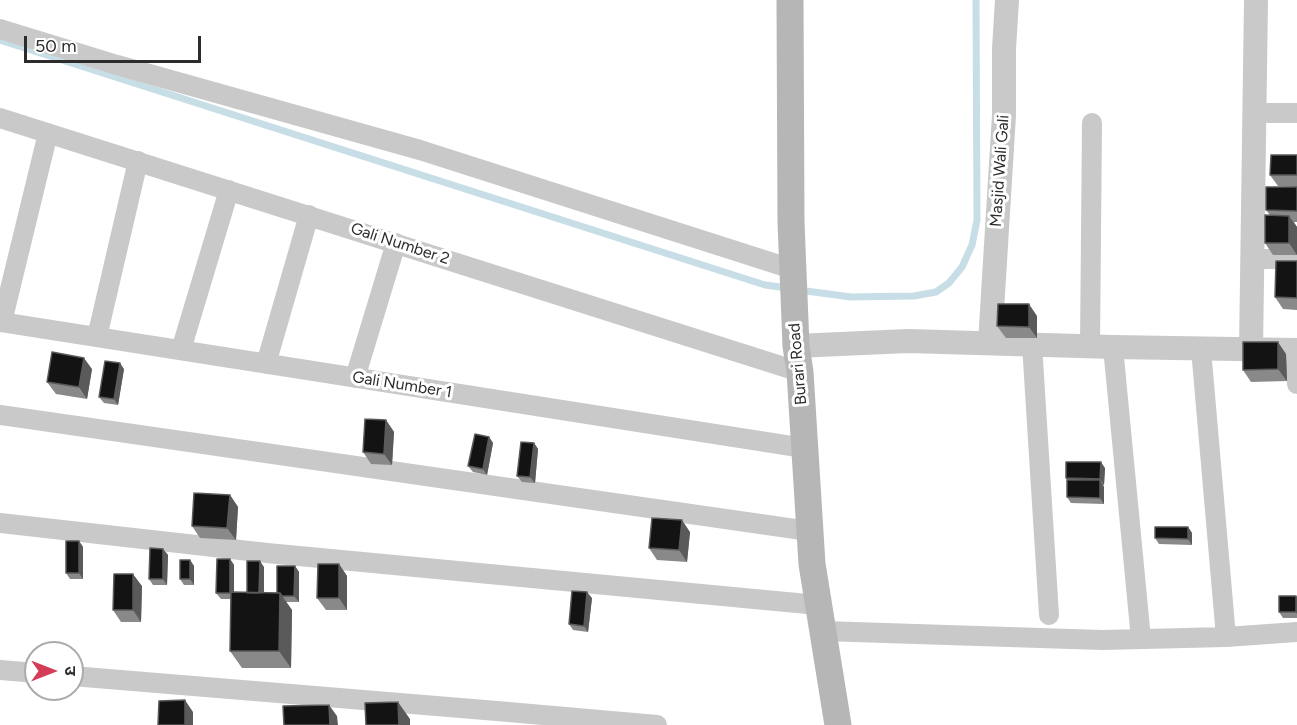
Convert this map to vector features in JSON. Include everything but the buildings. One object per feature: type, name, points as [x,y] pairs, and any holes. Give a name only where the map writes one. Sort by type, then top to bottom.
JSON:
[{"type":"main road","name":"Burari Road","points":[[790,0],[794,318],[812,564],[838,725]]},
{"type":"street","name":"Masjid Wali Gali","points":[[990,343],[1004,115],[1007,0]]},
{"type":"street","points":[[1251,350],[1252,259],[1264,193],[1256,0]]},
{"type":"street","points":[[0,29],[117,66],[420,150],[793,277]]},
{"type":"street","points":[[1268,113],[1297,113]]},
{"type":"street","name":"Gali Number 2","points":[[0,117],[396,243],[798,359]]},
{"type":"street","points":[[1092,123],[1102,347],[1141,639]]},
{"type":"street","points":[[1,322],[48,133]]},
{"type":"street","points":[[97,337],[138,161]]},
{"type":"street","points":[[182,350],[229,190]]},
{"type":"street","points":[[266,364],[309,215]]},
{"type":"street","points":[[355,378],[396,243]]},
{"type":"street","points":[[1252,259],[1297,259]]},
{"type":"street","name":"Gali Number 1","points":[[1,322],[804,448]]},
{"type":"street","points":[[798,359],[908,341],[1296,350],[1297,384]]},
{"type":"street","points":[[1032,344],[1049,615]]},
{"type":"street","points":[[1201,349],[1226,637]]},
{"type":"street","points":[[0,415],[809,531]]},
{"type":"street","points":[[0,522],[820,618],[1102,640],[1226,637],[1297,632]]},
{"type":"street","points":[[0,670],[24,673]]},
{"type":"street","points":[[84,677],[657,725]]},
{"type":"waterway","points":[[799,290],[851,297],[914,296],[936,292],[949,283],[962,267],[972,245],[977,220],[976,0]]},
{"type":"waterway","points":[[0,40],[765,285],[788,288]]}]
